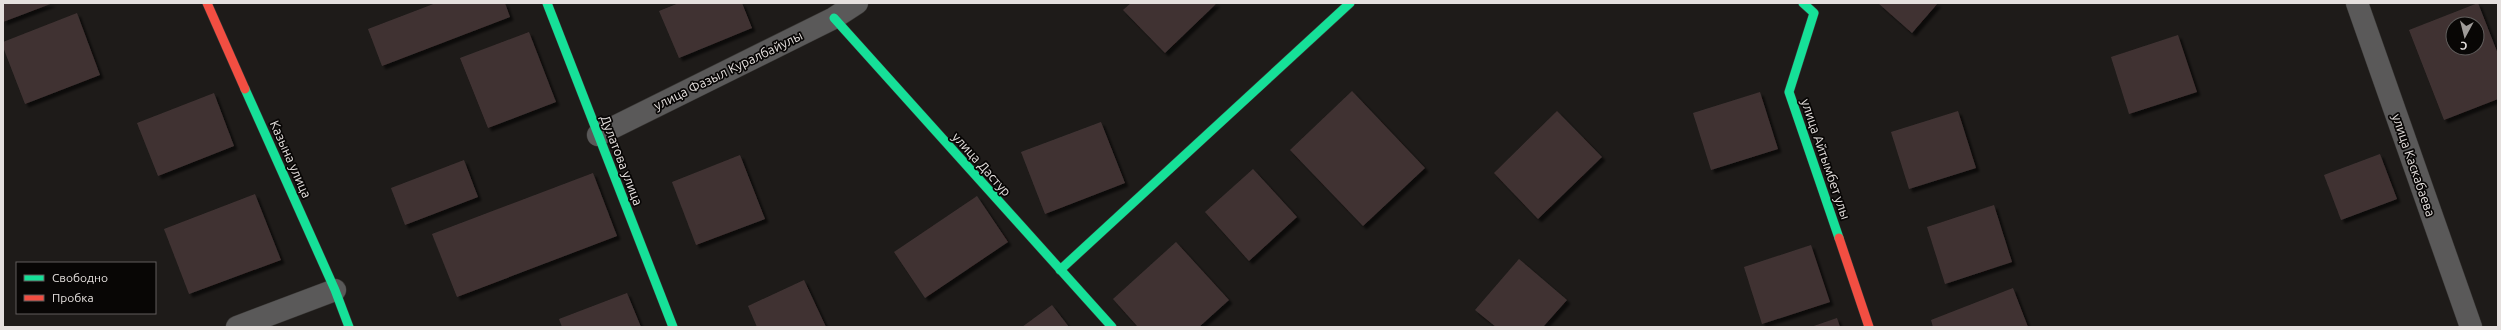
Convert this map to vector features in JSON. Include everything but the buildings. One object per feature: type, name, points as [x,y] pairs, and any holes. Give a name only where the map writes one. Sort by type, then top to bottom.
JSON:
[{"type":"street","name":"Казына улица","points":[[207,3],[335,290],[349,327]]},
{"type":"street","name":"Дулатова улица","points":[[547,3],[673,327]]},
{"type":"street","name":"улица Фазыл Куралбайулы","points":[[598,135],[834,18],[857,3]]},
{"type":"street","points":[[1060,270],[1350,3]]},
{"type":"street","name":"улица Айтымбет улы","points":[[1803,3],[1814,13],[1789,92],[1869,327]]},
{"type":"street","name":"улица Каскабаева","points":[[2357,3],[2471,327]]},
{"type":"street","name":"улица Дастур","points":[[834,18],[1112,327]]},
{"type":"street","points":[[237,327],[335,290]]},
{"type":"traffic: fast","points":[[547,3],[673,327]]},
{"type":"traffic: fast","points":[[1060,270],[1350,3]]},
{"type":"traffic: fast","points":[[1803,3],[1814,13],[1789,92],[1839,238]]},
{"type":"traffic: fast","points":[[834,18],[1112,327]]},
{"type":"traffic: fast","points":[[245,89],[335,290],[349,327]]},
{"type":"traffic: jam","points":[[207,3],[245,89]]},
{"type":"traffic: jam","points":[[1839,238],[1869,327]]}]
